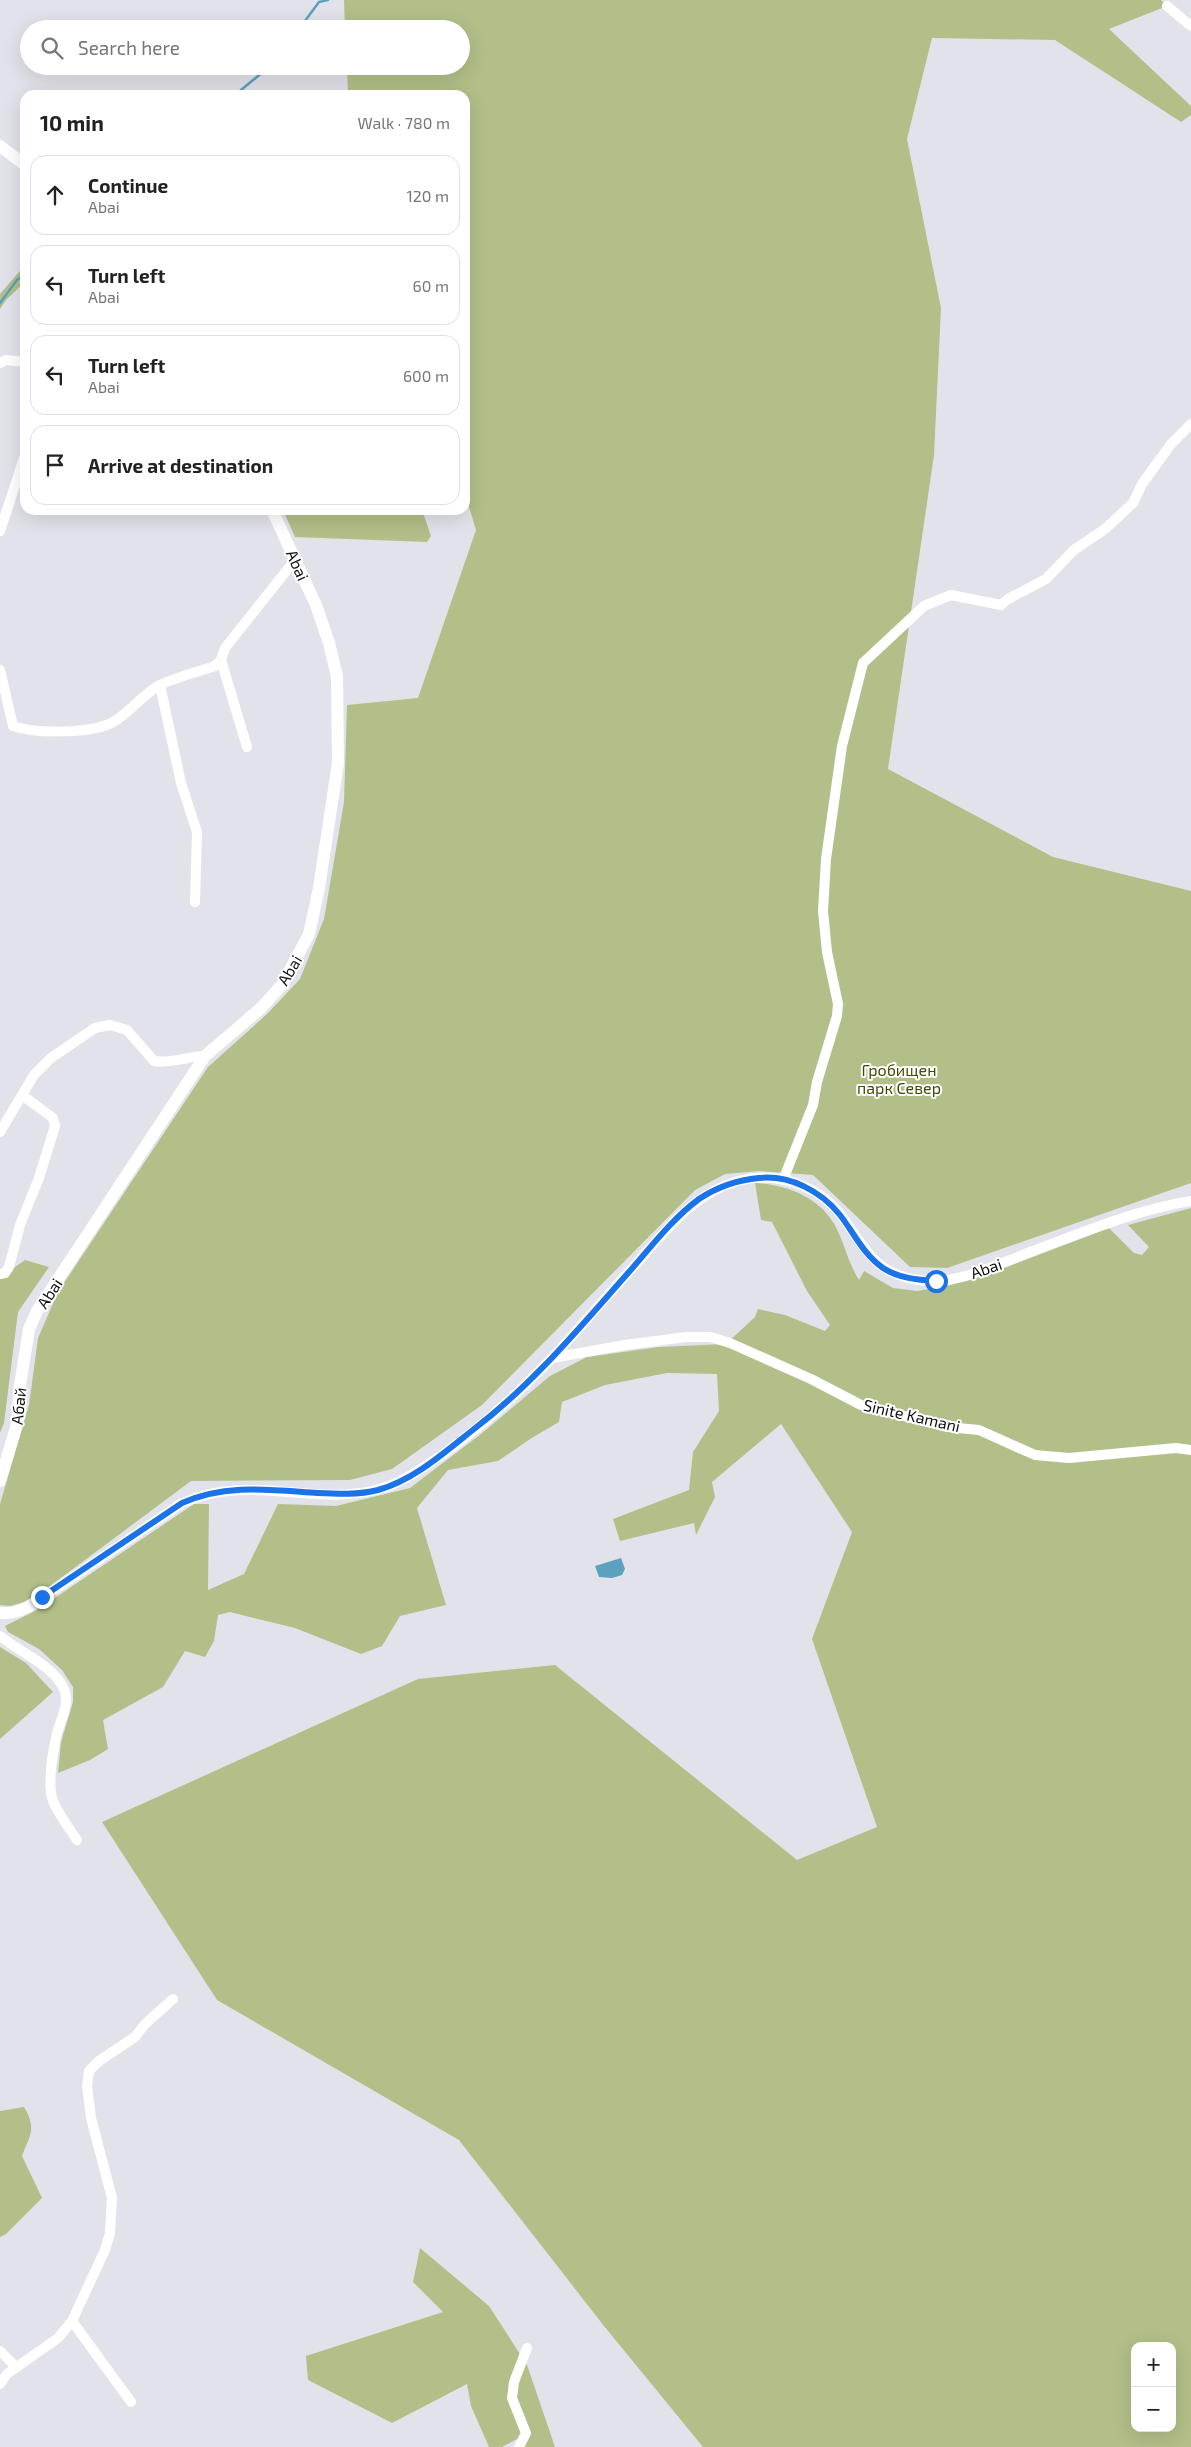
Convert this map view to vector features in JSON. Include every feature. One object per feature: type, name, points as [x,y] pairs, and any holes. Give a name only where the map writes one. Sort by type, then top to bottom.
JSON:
[{"type":"street","points":[[1167,6],[1191,26]]},
{"type":"street","points":[[0,146],[20,161]]},
{"type":"street","points":[[0,363],[6,360],[20,361]]},
{"type":"street","points":[[783,1180],[813,1105],[817,1082],[837,1016],[838,1004],[827,952],[823,911],[826,859],[842,746],[863,663],[924,606],[950,595],[1001,605],[1008,599],[1046,579],[1074,550],[1105,529],[1133,503],[1142,484],[1171,444],[1191,424]]},
{"type":"street","points":[[0,531],[20,470]]},
{"type":"street","name":"Abai","points":[[205,1056],[260,1009],[282,984],[296,963],[309,934],[319,888],[338,763],[339,703],[337,676],[329,642],[274,515]]},
{"type":"street","points":[[0,670],[13,726],[21,729],[62,732],[114,722],[160,685],[215,666],[221,660],[225,648],[295,560]]},
{"type":"street","points":[[221,660],[247,747]]},
{"type":"street","points":[[160,685],[181,782],[197,832],[195,902]]},
{"type":"street","points":[[0,1132],[34,1075],[51,1058],[95,1028],[110,1025],[127,1030],[154,1061],[162,1062],[194,1056],[205,1056]]},
{"type":"street","name":"Абай","points":[[0,1480],[18,1421],[18,1392],[30,1329],[37,1311],[205,1056]]},
{"type":"street","points":[[0,1274],[6,1272],[9,1267],[20,1224],[39,1178],[54,1126],[53,1118],[22,1095]]},
{"type":"street","name":"Abai","points":[[36,1602],[182,1503],[200,1495],[224,1490],[252,1488],[349,1494],[377,1490],[403,1480],[476,1428],[515,1395],[552,1358],[675,1220],[700,1199],[722,1186],[741,1180],[762,1178],[783,1180],[805,1186],[823,1198],[840,1214],[857,1242],[885,1269],[918,1280],[936,1281],[956,1278],[1136,1214],[1191,1201]]},
{"type":"street","name":"Sinite Kamani","points":[[552,1358],[625,1345],[686,1337],[710,1337],[730,1343],[810,1379],[861,1405],[947,1427],[980,1430],[1035,1455],[1069,1458],[1176,1448],[1191,1450]]},
{"type":"street","points":[[0,1613],[11,1613],[28,1608],[36,1602]]},
{"type":"street","points":[[0,1636],[20,1648],[55,1676],[64,1689],[65,1714],[58,1733],[51,1769],[53,1800],[77,1840]]},
{"type":"street","points":[[0,2384],[16,2367],[58,2338],[72,2320],[105,2250],[110,2233],[112,2198],[91,2118],[87,2086],[89,2071],[99,2061],[135,2037],[173,1999]]},
{"type":"street","points":[[72,2320],[132,2402]]},
{"type":"street","points":[[519,2447],[526,2433],[512,2398],[514,2382],[527,2348]]},
{"type":"street","points":[[0,2351],[16,2367]]},
{"type":"green space","name":"Гробищен парк Север","points":[[344,0],[1161,0],[1167,6],[1109,29],[1191,106],[1191,115],[1181,122],[1055,40],[932,38],[907,139],[941,308],[934,455],[888,769],[1053,857],[1191,891],[1191,1183],[947,1268],[910,1267],[813,1175],[760,1171],[725,1174],[695,1190],[482,1405],[392,1469],[350,1480],[191,1481],[50,1586],[24,1602],[10,1606],[0,1605],[0,1504],[29,1405],[38,1338],[58,1292],[208,1067],[267,1014],[300,979],[324,919],[344,802],[347,705],[418,698],[476,530],[470,510],[470,90],[348,90],[347,75],[470,75],[470,20],[345,20]]},
{"type":"green space","points":[[20,271],[20,287],[6,300],[0,309],[0,294]]},
{"type":"green space","points":[[285,515],[424,515],[431,536],[427,542],[295,537]]},
{"type":"green space","points":[[755,1183],[788,1189],[809,1198],[818,1205],[833,1222],[859,1280],[864,1271],[893,1288],[917,1291],[951,1285],[996,1271],[1109,1228],[1134,1253],[1142,1255],[1149,1247],[1128,1225],[1191,1208],[1191,2447],[703,2447],[604,2326],[459,2140],[217,2000],[102,1822],[418,1679],[555,1665],[797,1860],[877,1827],[812,1639],[852,1532],[781,1424],[712,1482],[715,1497],[696,1535],[694,1523],[620,1541],[613,1519],[689,1490],[693,1452],[719,1411],[717,1374],[667,1373],[605,1385],[562,1402],[559,1422],[498,1461],[448,1470],[417,1508],[446,1605],[400,1616],[382,1646],[361,1654],[295,1628],[230,1612],[218,1615],[214,1641],[205,1657],[185,1651],[163,1687],[103,1720],[108,1749],[90,1760],[58,1773],[61,1742],[73,1702],[73,1687],[62,1670],[39,1649],[8,1632],[5,1626],[37,1610],[194,1504],[209,1504],[208,1590],[244,1574],[278,1504],[336,1506],[410,1488],[481,1434],[550,1376],[587,1357],[659,1347],[726,1344],[755,1317],[758,1309],[785,1315],[825,1331],[830,1325],[807,1291],[772,1222],[761,1220]]},
{"type":"green space","points":[[25,1260],[49,1267],[18,1312],[4,1423],[0,1433],[0,1278]]},
{"type":"green space","points":[[0,1647],[26,1663],[53,1692],[0,1739]]},
{"type":"green space","points":[[24,2107],[30,2121],[31,2132],[22,2156],[42,2198],[6,2234],[0,2237],[0,2111]]},
{"type":"green space","points":[[420,2248],[489,2306],[527,2365],[555,2447],[521,2447],[517,2439],[502,2447],[489,2447],[471,2406],[467,2384],[392,2423],[308,2380],[306,2356],[443,2312],[413,2282]]},
{"type":"water","points":[[621,1558],[625,1569],[622,1575],[612,1578],[599,1577],[595,1566]]},
{"type":"waterway","points":[[306,20],[319,2],[328,0]]},
{"type":"waterway","points":[[241,90],[259,75]]},
{"type":"waterway","points":[[0,303],[20,278]]},
{"type":"route","points":[[42,1597],[182,1503],[200,1495],[224,1490],[252,1488],[349,1494],[377,1490],[403,1480],[427,1465],[476,1428],[515,1395],[552,1358],[675,1220],[700,1199],[722,1186],[741,1180],[762,1178],[783,1180],[805,1186],[823,1198],[840,1214],[857,1242],[871,1258],[885,1269],[918,1280],[936,1281]]}]
